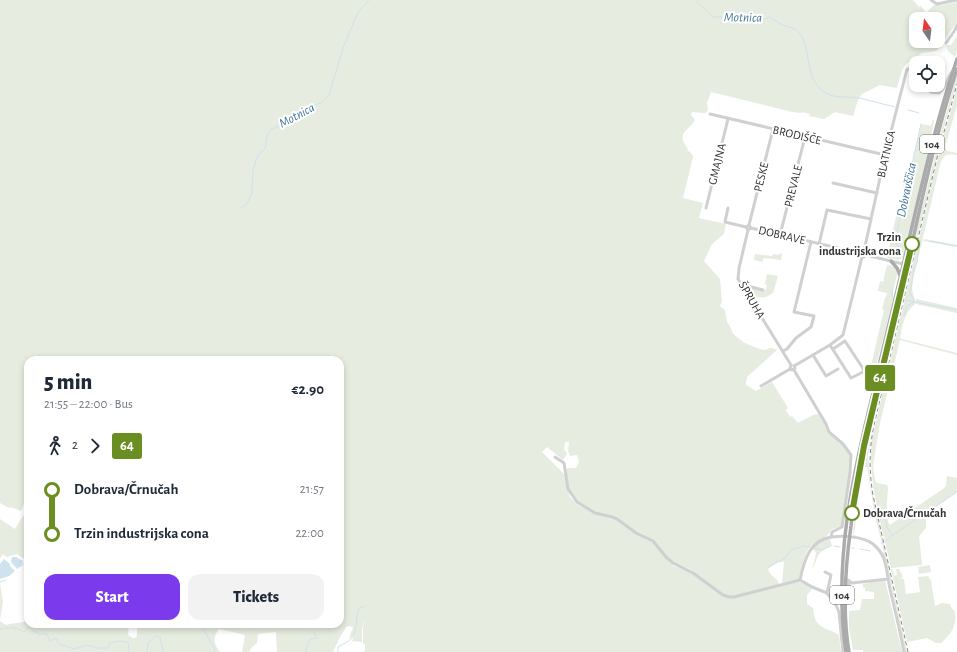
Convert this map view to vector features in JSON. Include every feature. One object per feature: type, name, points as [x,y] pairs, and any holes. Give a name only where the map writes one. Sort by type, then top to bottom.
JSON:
[{"type":"main road","name":"104","points":[[855,482],[937,122],[957,59]]},
{"type":"main road","points":[[891,262],[898,270],[900,277]]},
{"type":"main road","name":"104","points":[[844,652],[842,573],[855,482],[900,277],[905,265]]},
{"type":"main road","name":"104","points":[[847,537],[845,593],[849,652]]},
{"type":"street","points":[[931,0],[937,4],[955,0]]},
{"type":"street","points":[[946,43],[957,26]]},
{"type":"street","name":"BLATNICA","points":[[864,251],[885,155],[907,69],[909,70]]},
{"type":"street","points":[[945,85],[950,74],[955,69]]},
{"type":"street","name":"BRODIŠČE","points":[[710,114],[885,155]]},
{"type":"street","name":"GMAJNA","points":[[706,208],[728,119]]},
{"type":"street","name":"PESKE","points":[[749,227],[773,129]]},
{"type":"street","name":"PREVALE","points":[[780,235],[805,137]]},
{"type":"street","points":[[833,183],[877,193]]},
{"type":"street","name":"DOBRAVE","points":[[728,208],[725,222],[860,253]]},
{"type":"street","points":[[819,244],[827,210],[871,219]]},
{"type":"street","name":"ŠPRUHA","points":[[749,227],[738,274],[740,284],[783,352],[826,424],[829,432],[843,444],[851,455],[850,473],[842,527],[832,532],[831,537]]},
{"type":"street","points":[[783,352],[796,338],[811,327],[814,316],[794,312],[811,242]]},
{"type":"street","points":[[761,386],[813,356],[843,335],[864,256],[866,253],[864,251],[860,253],[864,256],[905,265]]},
{"type":"street","points":[[740,284],[764,290]]},
{"type":"street","points":[[830,345],[851,378],[863,372],[864,370],[845,341],[833,349]]},
{"type":"street","points":[[813,356],[826,376],[838,369]]},
{"type":"street","points":[[555,457],[564,463],[568,489],[577,502],[595,513],[607,515],[617,519],[636,533],[653,541],[673,563],[693,573],[723,595],[734,597],[800,580],[827,593],[839,612],[844,652]]},
{"type":"street","points":[[800,580],[809,550],[819,542],[831,537],[847,537],[867,541],[875,546],[881,553],[884,560],[904,652]]},
{"type":"street","points":[[825,572],[831,575],[827,593]]},
{"type":"street","points":[[848,594],[848,580],[852,583],[888,579]]},
{"type":"shaded area","points":[[0,0],[913,0],[919,7],[921,6],[925,12],[909,12],[909,48],[939,48],[936,51],[922,53],[918,56],[909,56],[909,62],[902,70],[897,88],[880,85],[862,94],[858,100],[853,116],[835,112],[824,119],[809,116],[810,114],[802,112],[792,112],[711,92],[707,103],[708,110],[706,113],[692,112],[691,115],[695,120],[683,135],[684,143],[688,149],[687,150],[693,157],[683,198],[703,203],[699,218],[726,224],[724,234],[712,244],[704,261],[720,279],[722,302],[720,306],[725,310],[727,322],[732,332],[739,339],[746,344],[764,350],[771,348],[777,350],[747,377],[746,385],[756,391],[772,382],[788,408],[786,410],[790,417],[792,416],[798,423],[818,414],[825,424],[828,433],[844,447],[850,455],[850,469],[841,526],[831,530],[827,536],[814,543],[809,548],[804,559],[799,579],[782,583],[784,562],[779,562],[768,569],[779,584],[732,597],[724,594],[689,569],[675,563],[666,556],[653,540],[640,535],[617,518],[598,513],[578,502],[574,498],[569,488],[566,470],[568,468],[576,468],[579,462],[577,455],[570,456],[568,451],[569,442],[565,442],[564,449],[567,454],[563,460],[547,447],[542,452],[564,474],[570,497],[578,505],[595,514],[616,520],[633,532],[654,543],[674,566],[690,572],[700,578],[723,596],[734,598],[796,582],[808,586],[812,589],[807,595],[807,604],[813,608],[815,619],[818,624],[839,635],[841,652],[363,652],[365,651],[365,644],[363,644],[363,628],[365,618],[362,629],[362,642],[352,641],[354,635],[349,639],[353,627],[347,626],[333,652],[277,652],[276,632],[258,634],[257,643],[249,652],[242,652],[245,635],[219,629],[215,640],[216,646],[220,652],[0,652],[0,621],[6,625],[24,622],[24,628],[129,628],[128,635],[133,638],[137,636],[137,628],[344,628],[344,356],[24,356],[24,504],[21,511],[10,507],[9,508],[0,503]]},
{"type":"shaded area","points":[[956,2],[957,22],[945,40],[945,12],[927,12],[934,5]]},
{"type":"shaded area","points":[[957,36],[957,52],[955,57],[948,51],[946,45],[951,45]]},
{"type":"shaded area","points":[[957,74],[957,82],[944,128],[913,256],[911,259],[917,239],[916,232]]},
{"type":"shaded area","points":[[957,88],[957,106],[945,147],[947,151],[957,153],[957,155],[951,154],[944,157],[940,165],[913,280],[912,290],[916,303],[906,315],[900,338],[957,353],[957,355],[900,340],[880,423],[873,466],[875,480],[877,483],[887,485],[888,487],[887,518],[890,525],[943,489],[946,486],[947,476],[957,478],[957,492],[926,514],[926,528],[919,536],[922,565],[891,568],[873,487],[871,454],[872,438],[939,153]]},
{"type":"shaded area","points":[[933,119],[929,149],[903,257],[898,260],[887,258],[895,221],[904,191],[902,190],[904,182],[907,182],[909,169],[912,166],[921,125],[931,126]]},
{"type":"shaded area","points":[[924,239],[957,245],[957,247],[923,241]]},
{"type":"shaded area","points":[[780,253],[782,254],[781,260],[764,258],[762,262],[754,260],[755,254],[772,256],[773,254],[779,255]]},
{"type":"shaded area","points":[[885,264],[894,267],[898,272],[893,291],[893,299],[872,379],[869,374],[884,310],[882,309],[887,293],[878,291],[880,281],[883,282],[887,265]]},
{"type":"shaded area","points":[[907,272],[903,299],[872,432],[868,456],[870,483],[889,568],[887,568],[882,553],[884,552],[875,516],[867,467],[865,467],[863,476],[854,535],[873,541],[854,536],[853,534],[856,507],[855,501],[862,463]]},
{"type":"shaded area","points":[[767,274],[778,276],[773,293],[766,297],[751,298],[743,286],[764,291],[766,290],[767,285],[765,284]]},
{"type":"shaded area","points":[[916,299],[957,308],[957,313],[916,304]]},
{"type":"shaded area","points":[[23,516],[24,559],[17,554],[7,557],[3,554],[0,558],[0,519],[15,529]]},
{"type":"shaded area","points":[[829,539],[832,545],[821,552],[812,571],[816,553],[812,549],[821,541]]},
{"type":"shaded area","points":[[930,565],[931,572],[919,574],[918,567]]},
{"type":"shaded area","points":[[889,569],[907,652],[905,652]]},
{"type":"shaded area","points":[[891,569],[893,569],[894,576],[897,575],[896,569],[899,569],[903,577],[900,578],[904,579],[906,594],[920,592],[918,577],[928,576],[931,581],[935,606],[942,603],[950,604],[955,612],[954,626],[948,636],[941,643],[936,643],[927,638],[907,642]]},
{"type":"shaded area","points":[[885,580],[902,652],[863,652],[863,650],[853,650],[849,629],[849,611],[860,610],[862,599],[874,599],[874,592],[865,591],[863,584]]},
{"type":"shaded area","points":[[0,583],[3,602],[0,620]]},
{"type":"water","points":[[12,557],[16,557],[23,561],[21,566],[17,569],[11,562]]},
{"type":"water","points":[[4,559],[15,571],[9,576],[0,579],[0,564]]},
{"type":"waterway","name":"Motnica","points":[[240,208],[246,205],[249,200],[252,192],[253,170],[258,155],[265,149],[267,136],[270,130],[298,117],[310,107],[323,102],[329,95],[343,48],[358,12],[369,0]]},
{"type":"waterway","name":"Motnica","points":[[695,0],[713,17],[722,17],[732,21],[743,17],[763,20],[770,17],[781,24],[795,29],[801,35],[804,42],[810,70],[818,87],[830,95],[859,98],[895,107]]},
{"type":"waterway","name":"Motnica","points":[[908,110],[919,113]]},
{"type":"waterway","name":"Dobravščica","points":[[903,255],[899,250],[896,238],[921,124]]},
{"type":"waterway","points":[[917,258],[921,241]]},
{"type":"waterway","points":[[930,241],[957,246]]},
{"type":"waterway","name":"Dobravščica","points":[[915,258],[918,261],[914,268],[910,293],[915,302],[957,310]]},
{"type":"waterway","points":[[892,289],[892,297]]},
{"type":"waterway","points":[[905,300],[914,302]]},
{"type":"waterway","points":[[904,316],[907,306],[914,302]]},
{"type":"waterway","points":[[885,542],[890,537],[957,492]]},
{"type":"waterway","points":[[884,512],[887,527],[892,535]]},
{"type":"waterway","points":[[767,568],[785,558],[791,550],[803,546],[810,547]]},
{"type":"waterway","points":[[814,548],[822,550],[831,546]]},
{"type":"waterway","points":[[834,546],[840,547]]},
{"type":"waterway","points":[[860,549],[870,551]]},
{"type":"waterway","points":[[338,652],[338,647],[349,641],[354,635],[359,608],[365,606]]},
{"type":"waterway","points":[[0,629],[15,628],[24,632],[27,628]]},
{"type":"waterway","points":[[30,628],[39,634],[47,634],[50,641],[56,638],[59,644],[74,649],[88,645],[97,648],[108,648],[110,643],[119,641],[128,642],[129,652]]},
{"type":"waterway","points":[[203,628],[216,652]]},
{"type":"waterway","points":[[305,652],[310,639],[317,638],[314,632]]},
{"type":"waterway","points":[[147,652],[148,643],[156,636],[160,637],[163,652]]},
{"type":"railway","points":[[908,652],[873,495],[870,469],[870,451],[874,425],[937,158],[957,84]]},
{"type":"bus line","name":"64","points":[[852,513],[864,446],[912,244]]},
{"type":"place","name":"Trzin industrijska cona","points":[[912,244]]},
{"type":"place","name":"Dobrava/Črnučah","points":[[852,513]]}]
